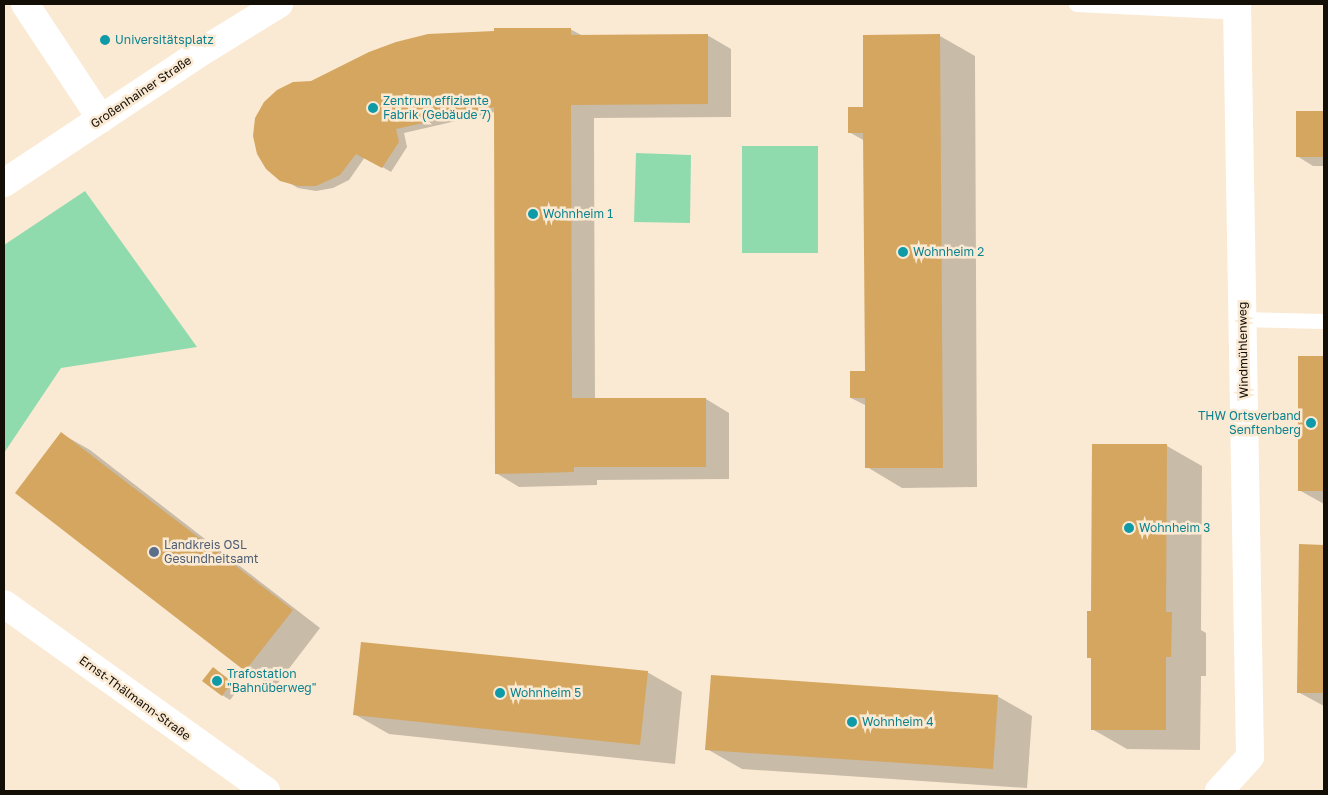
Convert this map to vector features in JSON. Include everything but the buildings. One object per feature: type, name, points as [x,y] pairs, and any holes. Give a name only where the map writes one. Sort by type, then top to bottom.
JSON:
[{"type":"street","points":[[25,4],[100,119]]},
{"type":"street","name":"Großenhainer Straße","points":[[4,183],[222,38],[279,4]]},
{"type":"street","name":"Windmühlenweg","points":[[1219,791],[1250,757],[1237,8]]},
{"type":"street","name":"Ernst-Thälmann-Straße","points":[[4,604],[266,791]]},
{"type":"lane","points":[[1076,4],[1237,8]]},
{"type":"lane","points":[[1242,319],[1324,321]]},
{"type":"green space","points":[[742,146],[818,146],[818,253],[742,253]]},
{"type":"green space","points":[[636,153],[691,155],[690,223],[634,222]]},
{"type":"green space","points":[[85,191],[197,347],[61,368],[4,453],[4,245]]},
{"type":"place","name":"Universitätsplatz","points":[[105,40]]},
{"type":"place","name":"Zentrum effiziente Fabrik (Gebäude 7)","points":[[373,108]]},
{"type":"place","name":"Wohnheim 1","points":[[533,214]]},
{"type":"place","name":"Wohnheim 2","points":[[903,252]]},
{"type":"place","name":"THW Ortsverband Senftenberg","points":[[1311,423]]},
{"type":"place","name":"Wohnheim 3","points":[[1129,528]]},
{"type":"place","name":"Landkreis OSL Gesundheitsamt","points":[[154,552]]},
{"type":"place","name":"Trafostation \"Bahnüberweg\"","points":[[217,681]]},
{"type":"place","name":"Wohnheim 5","points":[[500,693]]},
{"type":"place","name":"Wohnheim 4","points":[[852,722]]}]
